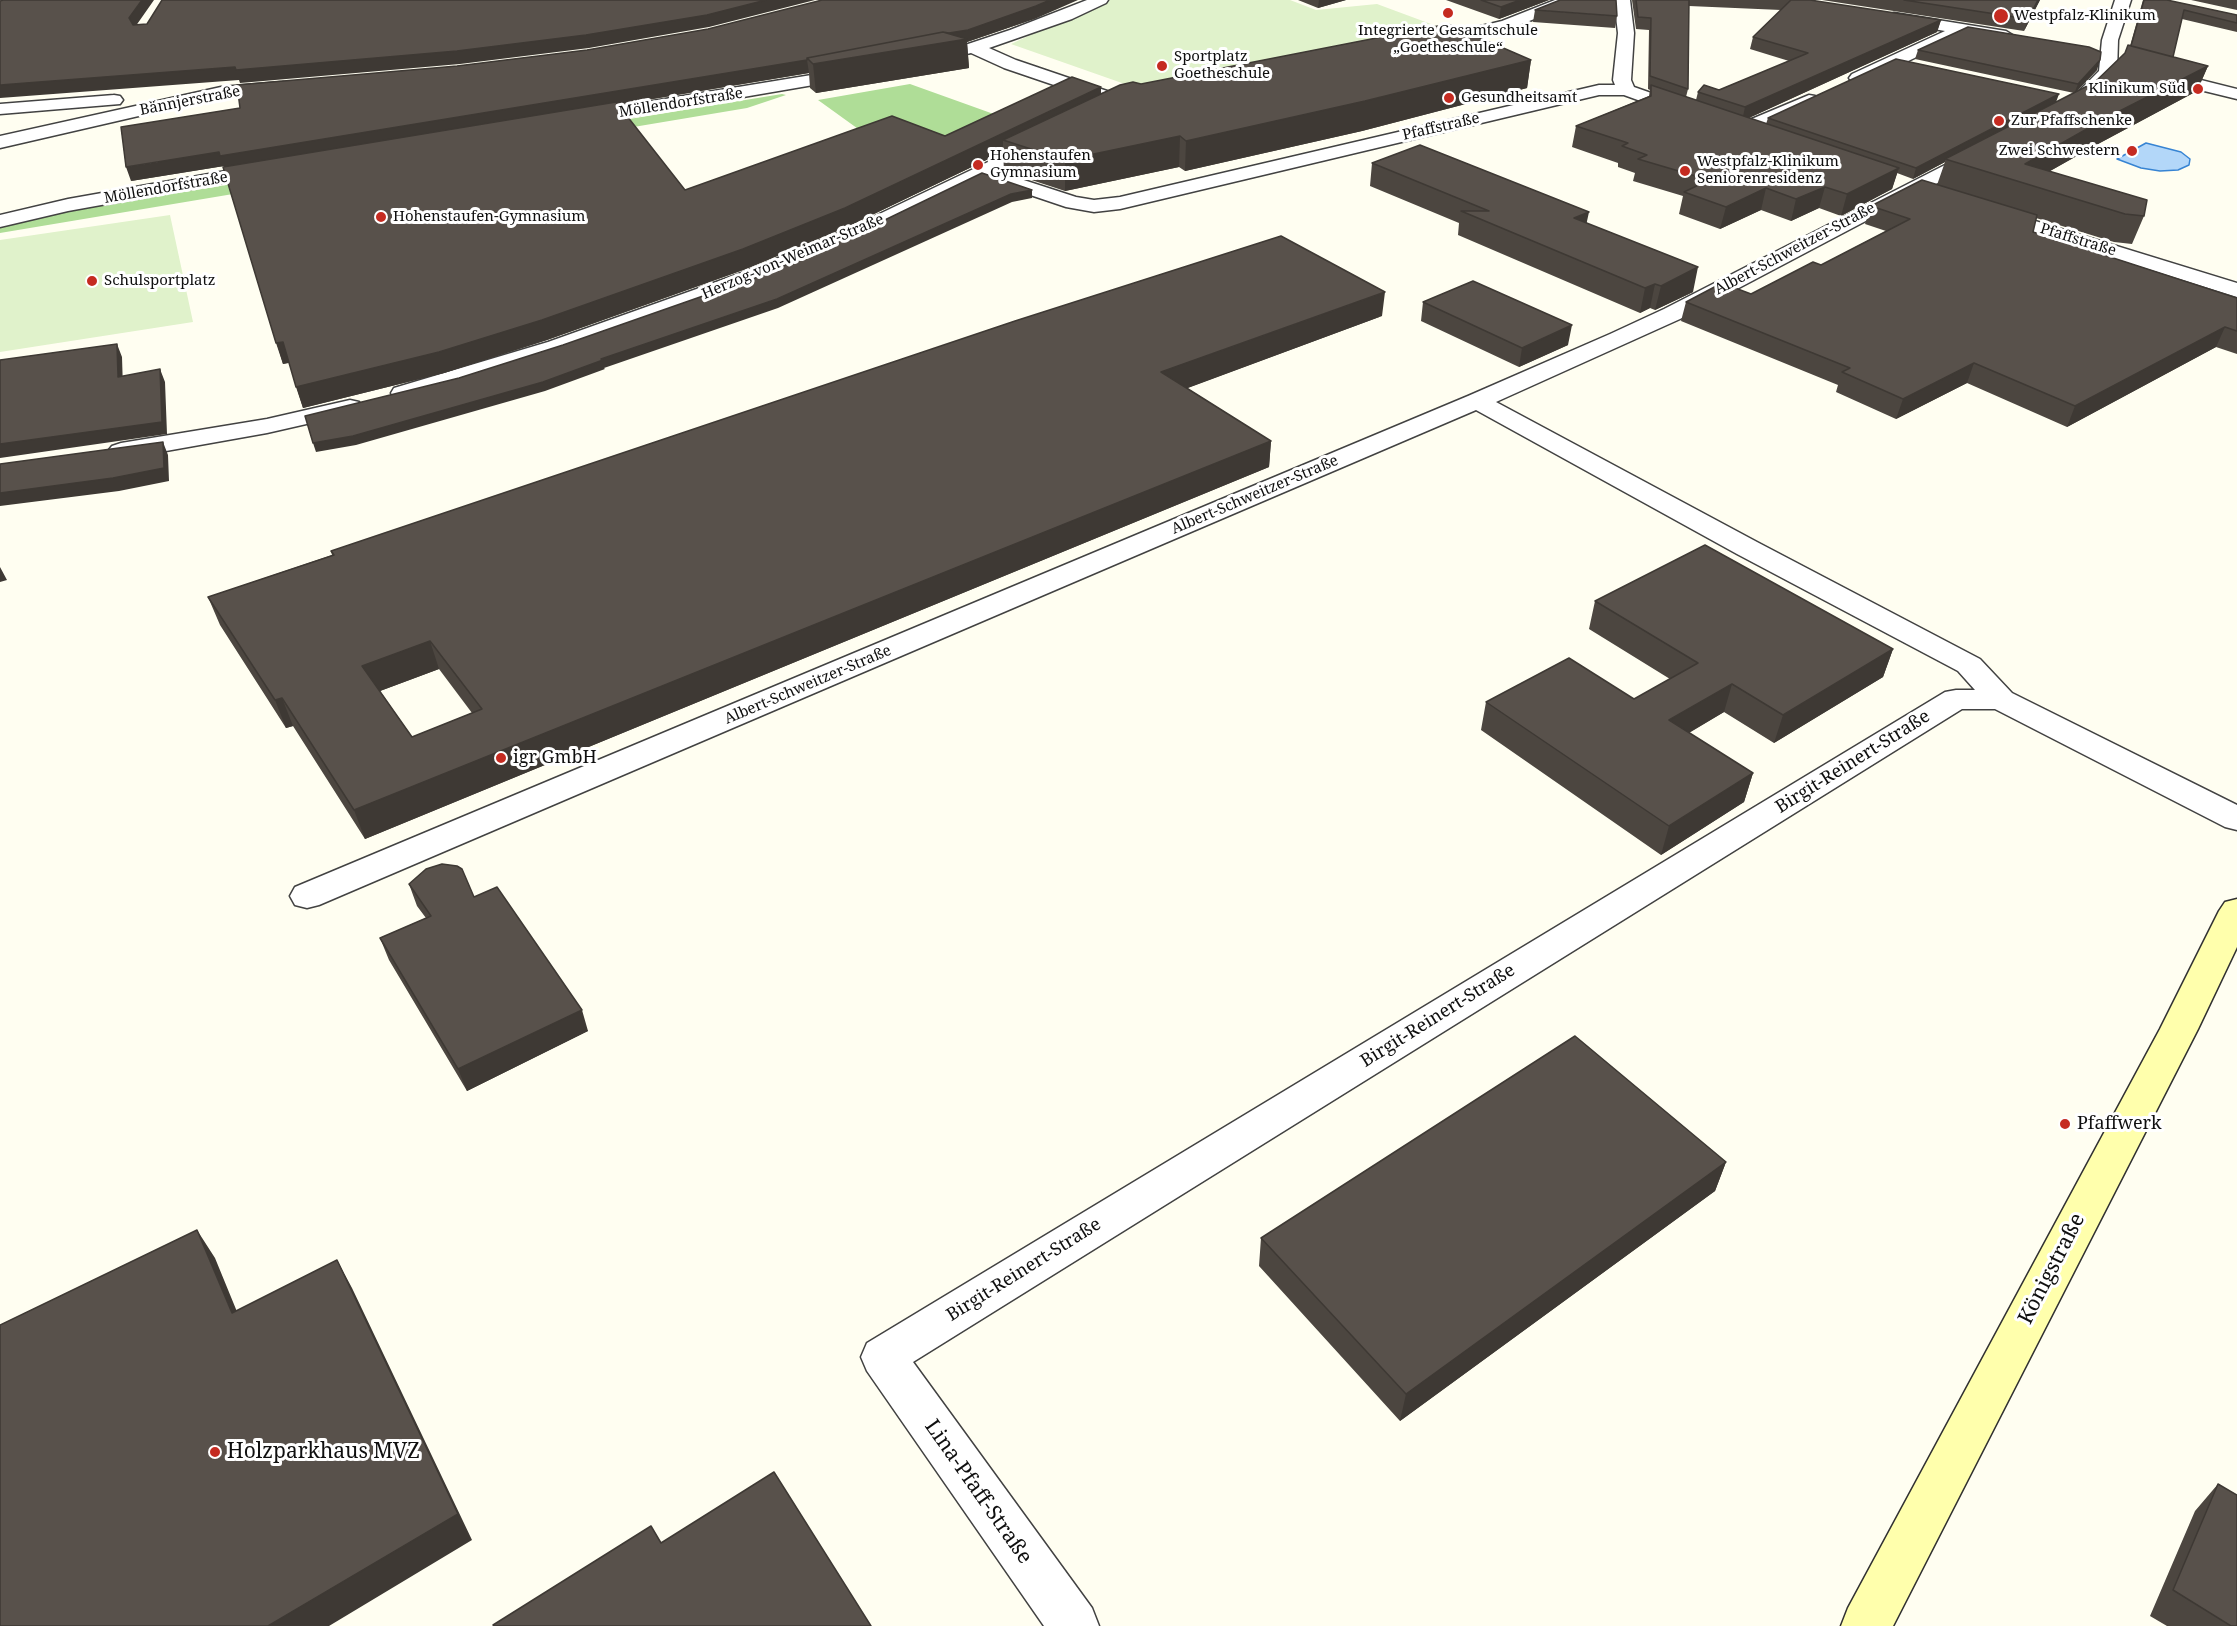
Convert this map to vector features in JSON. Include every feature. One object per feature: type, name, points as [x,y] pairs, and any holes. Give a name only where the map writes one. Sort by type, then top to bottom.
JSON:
[{"type":"main road","name":"Königstraße","points":[[1866,1626],[2179,1029],[2237,911]]},
{"type":"street","points":[[903,63],[974,48],[1066,15],[1100,0]]},
{"type":"street","points":[[1413,48],[1508,24],[1569,0]]},
{"type":"street","points":[[1622,0],[1626,33],[1622,80],[1626,90]]},
{"type":"street","points":[[2057,105],[2079,102],[2108,72],[2110,40],[2123,0]]},
{"type":"street","points":[[1881,16],[2022,38]]},
{"type":"street","points":[[1742,130],[1963,29]]},
{"type":"street","points":[[974,48],[1118,104],[1094,117]]},
{"type":"street","points":[[2091,50],[2133,68],[2237,94]]},
{"type":"street","points":[[1892,62],[1915,67]]},
{"type":"street","name":"Möllendorfstraße","points":[[563,122],[871,70]]},
{"type":"street","name":"Bännjerstraße","points":[[0,142],[221,92],[302,85]]},
{"type":"street","name":"Pfaffstraße","points":[[982,173],[1073,203],[1094,206],[1120,203],[1599,90],[1626,90],[1702,117]]},
{"type":"street","points":[[0,109],[221,92]]},
{"type":"street","points":[[1722,123],[1763,137]]},
{"type":"street","name":"Herzog-von-Weimar-Straße","points":[[387,398],[556,347],[755,276],[855,233],[1063,133]]},
{"type":"street","name":"Albert-Schweitzer-Straße","points":[[307,896],[1477,401],[1672,314],[1996,145]]},
{"type":"street","name":"Möllendorfstraße","points":[[0,221],[68,205],[285,167]]},
{"type":"street","points":[[1892,180],[1944,198]]},
{"type":"street","name":"Möllendorfstraße","points":[[0,206],[40,198],[68,205]]},
{"type":"street","name":"Pfaffstraße","points":[[1975,208],[2237,290]]},
{"type":"street","name":"Birgit-Reinert-Straße","points":[[1477,401],[1737,543],[1969,665],[2001,700],[2111,758],[2237,819]]},
{"type":"street","points":[[102,454],[267,426],[364,403]]},
{"type":"street","name":"Birgit-Reinert-Straße","points":[[883,1357],[1956,699],[2001,700]]},
{"type":"street","name":"Lina-Pfaff-Straße","points":[[883,1357],[1074,1626]]},
{"type":"green space","name":"Sportplatz Goetheschule","points":[[1106,0],[1290,0],[1316,10],[1377,4],[1439,27],[1139,89],[1011,44]]},
{"type":"green space","points":[[910,84],[1002,117],[940,142],[861,131],[818,100]]},
{"type":"green space","points":[[786,95],[747,108],[0,233],[0,225],[86,208]]},
{"type":"green space","name":"Schulsportplatz","points":[[170,215],[193,322],[0,352],[0,240]]},
{"type":"water","points":[[2146,143],[2181,152],[2190,159],[2189,165],[2178,170],[2160,171],[2141,168],[2117,159]]},
{"type":"building","points":[[142,0],[129,18],[133,25],[147,24],[162,0],[766,0],[707,15],[586,35],[457,51],[236,70],[235,67],[0,85],[0,1]]},
{"type":"building","points":[[822,0],[1050,0],[968,30],[943,32],[807,58],[807,60],[220,156],[219,152],[126,167],[121,127],[240,108],[237,85],[457,66],[587,50],[708,29]]},
{"type":"building","points":[[1481,0],[1520,0],[1501,7]]},
{"type":"building","points":[[1560,0],[1616,0],[1617,16],[1535,10]]},
{"type":"building","points":[[1636,0],[1689,0],[1688,89],[1650,76],[1651,18],[1638,17]]},
{"type":"building","points":[[1791,0],[1810,0],[1941,20],[1745,107],[1698,92],[1704,85],[1719,90],[1808,53],[1753,37]]},
{"type":"building","points":[[1904,0],[2038,0],[2028,19]]},
{"type":"building","points":[[2144,0],[2167,0],[2237,15],[2237,23],[2184,10],[2173,57],[2131,46]]},
{"type":"building","points":[[1448,24],[1531,60],[1365,101],[1186,141],[1180,136],[1065,160],[1003,140],[1120,85],[1133,82],[1141,84]]},
{"type":"building","points":[[1968,27],[2089,47],[2101,52],[2100,60],[2078,84],[1918,50]]},
{"type":"building","points":[[943,32],[967,39],[813,64],[807,58]]},
{"type":"building","points":[[2128,45],[2208,66],[2108,117],[2025,164],[2147,200],[2144,216],[2125,214],[1945,159],[2095,82],[2125,53]]},
{"type":"building","points":[[1896,59],[2059,94],[1916,168],[1768,118]]},
{"type":"building","points":[[1072,77],[1101,87],[845,208],[743,249],[542,320],[439,352],[296,387],[283,342],[276,343],[223,167],[616,102],[685,190],[892,116],[945,136]]},
{"type":"building","points":[[1651,85],[1899,168],[1847,194],[1825,187],[1796,199],[1766,188],[1726,207],[1684,192],[1709,180],[1638,159],[1647,155],[1622,146],[1628,143],[1576,126],[1651,96]]},
{"type":"building","points":[[1420,145],[1589,212],[1574,218],[1698,267],[1661,286],[1655,284],[1645,288],[1461,211],[1489,211],[1372,163]]},
{"type":"building","points":[[982,173],[1032,190],[1011,194],[777,299],[601,359],[603,360],[543,382],[353,436],[313,443],[305,416],[459,378],[563,345],[763,275],[862,231]]},
{"type":"building","points":[[1922,180],[2037,215],[2033,232],[2237,298],[2237,331],[2225,327],[2075,406],[1974,363],[1903,399],[1842,372],[1850,368],[1686,302],[1722,283],[1751,294],[1813,262],[1821,265],[1910,219],[1871,206]]},
{"type":"building","points":[[1281,236],[1385,292],[1161,372],[1271,441],[354,810],[282,698],[275,700],[208,597],[334,555],[331,551],[1015,321]],"holes":[[[430,641],[482,709],[412,737],[362,666]]]},
{"type":"building","points":[[1473,281],[1572,325],[1522,348],[1423,302]]},
{"type":"building","points":[[117,344],[118,377],[160,369],[162,422],[0,444],[0,360]]},
{"type":"building","points":[[163,442],[164,468],[113,478],[0,493],[0,464]]},
{"type":"building","points":[[1705,545],[1893,649],[1783,715],[1732,684],[1669,720],[1753,773],[1669,826],[1486,702],[1569,658],[1634,699],[1698,663],[1595,601]]},
{"type":"building","points":[[442,864],[462,869],[474,897],[497,887],[582,1010],[458,1069],[380,938],[431,916],[409,884],[426,869]]},
{"type":"building","points":[[1575,1036],[1726,1162],[1406,1394],[1261,1238]]},
{"type":"building","name":"Holzparkhaus MVZ","points":[[197,1230],[232,1313],[337,1260],[458,1514],[268,1626],[0,1626],[0,1325]]},
{"type":"building","points":[[774,1472],[871,1626],[493,1625],[651,1526],[661,1543]]},
{"type":"building","points":[[2218,1484],[2237,1495],[2237,1626],[2231,1626],[2173,1590]]},
{"type":"place","name":"Integrierte Gesamtschule „Goetheschule“","points":[[1448,13]]},
{"type":"place","name":"Westpfalz-Klinikum","points":[[2001,16]]},
{"type":"place","name":"Sportplatz Goetheschule","points":[[1162,66]]},
{"type":"place","name":"Klinikum Süd","points":[[2198,89]]},
{"type":"place","name":"Gesundheitsamt","points":[[1449,98]]},
{"type":"place","name":"Zur Pfaffschenke","points":[[1999,121]]},
{"type":"place","name":"Zwei Schwestern","points":[[2132,151]]},
{"type":"place","name":"Hohenstaufen Gymnasium","points":[[978,165]]},
{"type":"place","name":"Westpfalz-Klinikum Seniorenresidenz","points":[[1685,171]]},
{"type":"place","name":"Hohenstaufen-Gymnasium","points":[[381,217]]},
{"type":"place","name":"Schulsportplatz","points":[[92,281]]},
{"type":"place","name":"igr GmbH","points":[[501,758]]},
{"type":"place","name":"Pfaffwerk","points":[[2065,1124]]},
{"type":"place","name":"Holzparkhaus MVZ","points":[[215,1452]]}]
